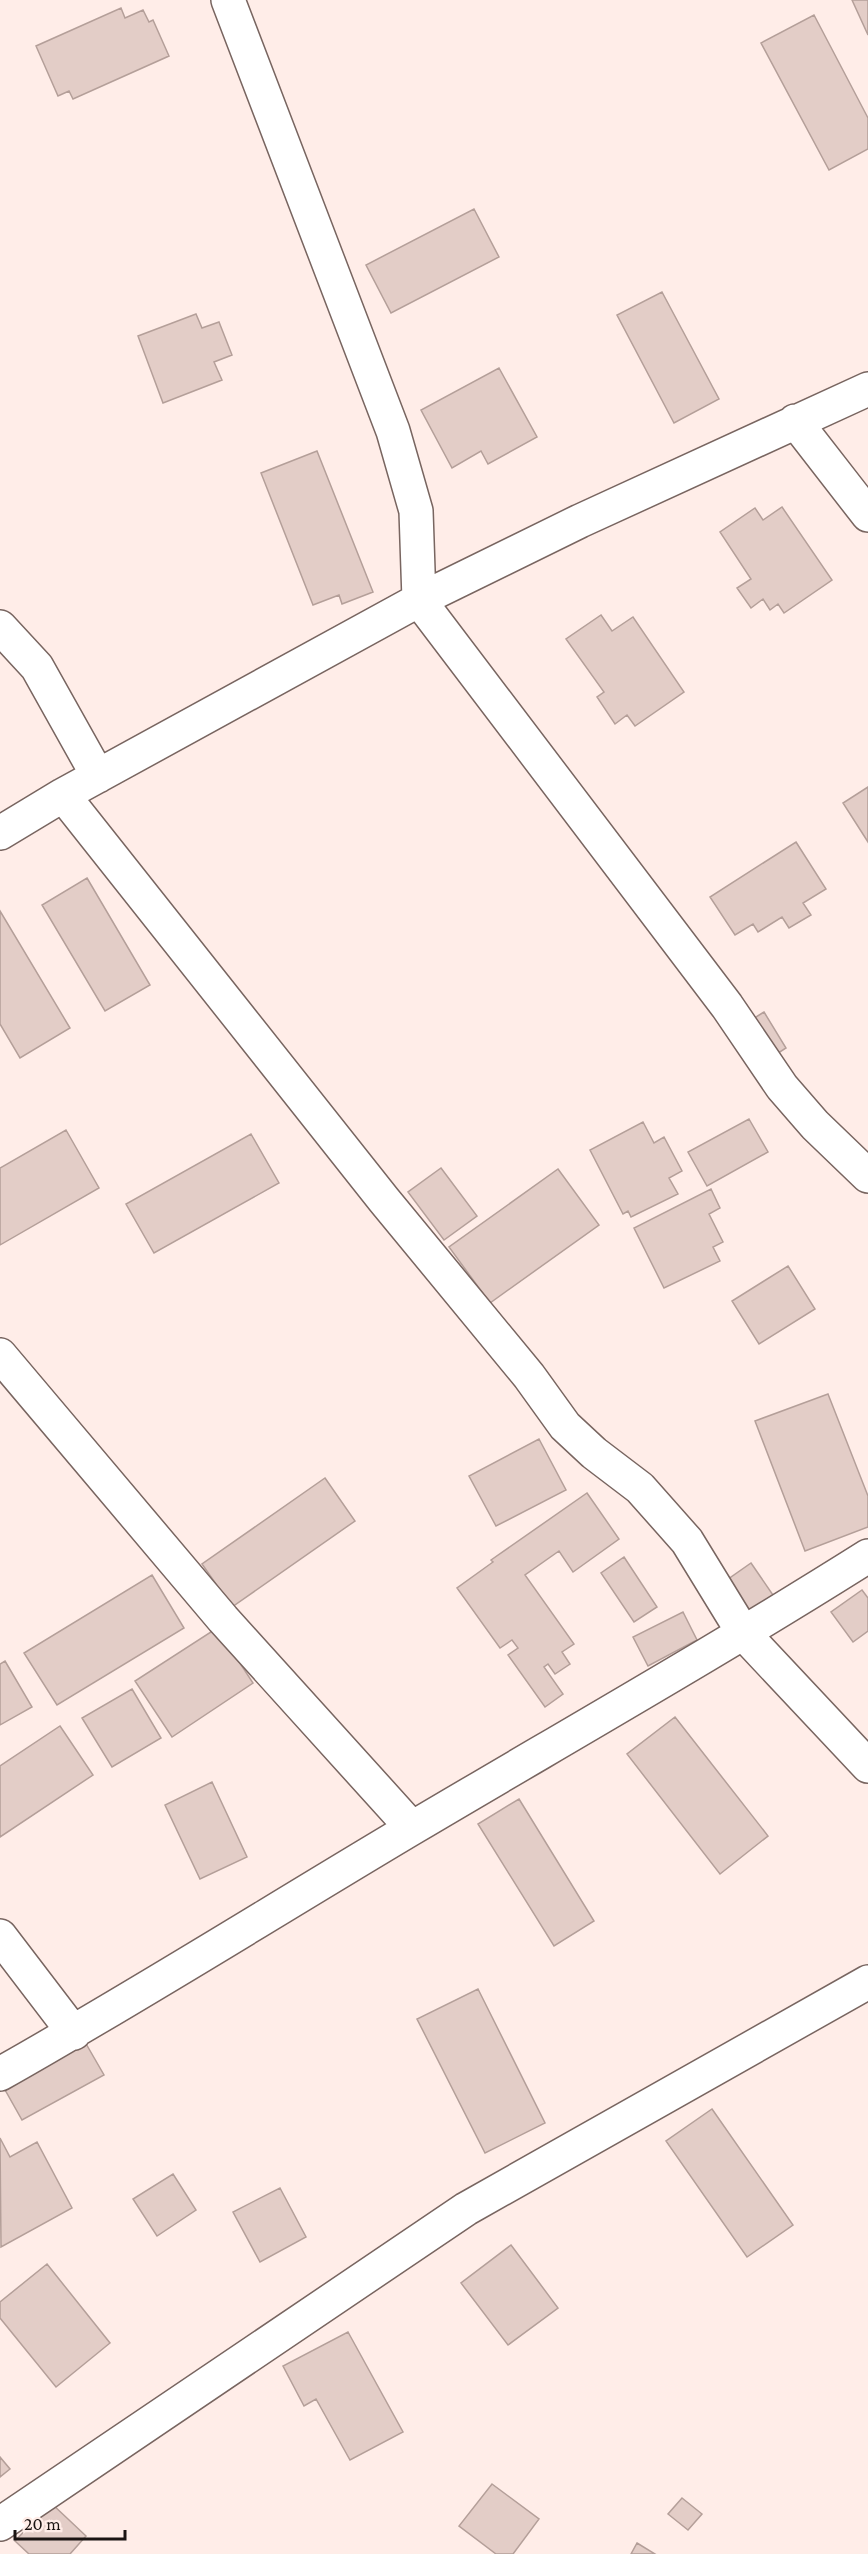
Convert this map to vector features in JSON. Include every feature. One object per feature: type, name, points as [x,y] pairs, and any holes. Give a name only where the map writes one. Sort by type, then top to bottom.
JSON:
[{"type":"street","points":[[228,0],[393,430],[416,511],[419,600],[727,1006],[782,1088],[815,1125],[868,1176]]},
{"type":"street","points":[[0,833],[63,795],[419,600],[580,521],[868,389]]},
{"type":"street","points":[[795,421],[868,515]]},
{"type":"street","points":[[0,627],[37,667],[98,776]]},
{"type":"street","points":[[63,795],[384,1200],[529,1376],[565,1426],[594,1453],[640,1488],[687,1541],[744,1634],[868,1766]]},
{"type":"street","points":[[0,1355],[223,1618],[412,1828]]},
{"type":"street","points":[[0,2074],[74,2033],[412,1828],[744,1634],[868,1556]]},
{"type":"street","points":[[0,1936],[74,2033]]},
{"type":"street","points":[[0,2524],[465,2210],[868,1982]]},
{"type":"building","points":[[852,0],[868,0],[868,35]]},
{"type":"building","points":[[121,8],[125,18],[143,10],[149,22],[153,20],[169,56],[73,99],[69,91],[58,96],[36,46]]},
{"type":"building","points":[[814,15],[868,118],[868,149],[829,170],[761,43]]},
{"type":"building","points":[[474,209],[499,257],[391,313],[366,265]]},
{"type":"building","points":[[662,292],[719,399],[674,423],[617,315]]},
{"type":"building","points":[[196,314],[202,328],[219,322],[232,355],[214,362],[222,380],[163,403],[138,336]]},
{"type":"building","points":[[499,368],[537,437],[488,464],[481,451],[452,468],[421,410]]},
{"type":"building","points":[[317,451],[373,592],[342,604],[339,595],[313,605],[261,473]]},
{"type":"building","points":[[782,507],[832,580],[784,613],[778,604],[770,610],[763,599],[751,608],[737,588],[751,579],[720,532],[755,508],[763,520]]},
{"type":"building","points":[[601,615],[612,631],[633,617],[684,692],[635,726],[627,715],[615,724],[597,697],[604,692],[566,639]]},
{"type":"building","points":[[868,787],[868,842],[843,803]]},
{"type":"building","points":[[796,842],[826,889],[803,903],[811,915],[789,928],[782,917],[758,932],[753,924],[735,935],[710,897]]},
{"type":"building","points":[[87,878],[150,985],[105,1011],[42,905]]},
{"type":"building","points":[[0,911],[70,1028],[20,1058],[0,1024]]},
{"type":"building","points":[[764,1012],[786,1048],[763,1063],[740,1027]]},
{"type":"building","points":[[749,1119],[768,1152],[707,1186],[688,1152]]},
{"type":"building","points":[[643,1122],[654,1143],[664,1137],[682,1171],[669,1178],[678,1194],[631,1217],[628,1211],[623,1214],[590,1150]]},
{"type":"building","points":[[66,1130],[99,1188],[0,1245],[0,1168]]},
{"type":"building","points":[[251,1134],[279,1183],[154,1253],[126,1204]]},
{"type":"building","points":[[441,1168],[477,1216],[444,1240],[408,1192]]},
{"type":"building","points":[[558,1169],[599,1225],[490,1303],[449,1247]]},
{"type":"building","points":[[711,1189],[720,1208],[709,1214],[723,1242],[713,1247],[720,1261],[664,1288],[634,1228]]},
{"type":"building","points":[[788,1266],[815,1309],[759,1344],[732,1301]]},
{"type":"building","points":[[828,1394],[868,1496],[868,1527],[805,1551],[755,1421]]},
{"type":"building","points":[[539,1439],[566,1490],[496,1526],[469,1476]]},
{"type":"building","points":[[325,1478],[355,1521],[232,1607],[202,1564]]},
{"type":"building","points":[[587,1493],[619,1539],[573,1572],[559,1551],[525,1575],[574,1644],[562,1652],[570,1664],[555,1674],[548,1664],[544,1667],[563,1694],[545,1707],[508,1655],[518,1648],[512,1640],[500,1648],[457,1588],[493,1562],[491,1560]]},
{"type":"building","points":[[624,1557],[657,1607],[634,1622],[601,1573]]},
{"type":"building","points":[[751,1563],[773,1595],[746,1614],[724,1582]]},
{"type":"building","points":[[152,1575],[184,1628],[57,1705],[24,1653]]},
{"type":"building","points":[[862,1590],[868,1598],[868,1631],[853,1642],[831,1612]]},
{"type":"building","points":[[683,1612],[697,1640],[648,1666],[633,1637]]},
{"type":"building","points":[[217,1628],[253,1683],[172,1737],[135,1681]]},
{"type":"building","points":[[5,1661],[32,1707],[0,1725],[0,1664]]},
{"type":"building","points":[[132,1689],[161,1738],[112,1767],[82,1718]]},
{"type":"building","points":[[675,1717],[768,1836],[720,1874],[627,1754]]},
{"type":"building","points":[[60,1726],[93,1775],[0,1837],[0,1766]]},
{"type":"building","points":[[212,1782],[247,1857],[200,1879],[165,1805]]},
{"type":"building","points":[[519,1799],[594,1921],[554,1946],[478,1824]]},
{"type":"building","points":[[478,1989],[545,2123],[485,2153],[417,2019]]},
{"type":"building","points":[[85,2042],[104,2075],[22,2120],[4,2088]]},
{"type":"building","points":[[712,2109],[793,2225],[747,2257],[666,2141]]},
{"type":"building","points":[[0,2138],[10,2157],[37,2142],[72,2208],[1,2247]]},
{"type":"building","points":[[173,2174],[196,2210],[157,2236],[133,2199]]},
{"type":"building","points":[[280,2188],[306,2237],[260,2262],[233,2212]]},
{"type":"building","points":[[511,2245],[558,2308],[508,2345],[461,2283]]},
{"type":"building","points":[[47,2264],[110,2343],[56,2387],[0,2318],[0,2302]]},
{"type":"building","points":[[348,2332],[403,2432],[350,2460],[316,2399],[304,2406],[283,2366]]},
{"type":"building","points":[[0,2457],[10,2469],[0,2477]]},
{"type":"building","points":[[492,2484],[539,2519],[513,2554],[496,2554],[459,2526]]},
{"type":"building","points":[[682,2498],[702,2514],[688,2530],[668,2514]]},
{"type":"building","points":[[51,2503],[86,2536],[70,2554],[29,2554],[15,2541]]},
{"type":"building","points":[[637,2543],[655,2554],[631,2554]]}]
